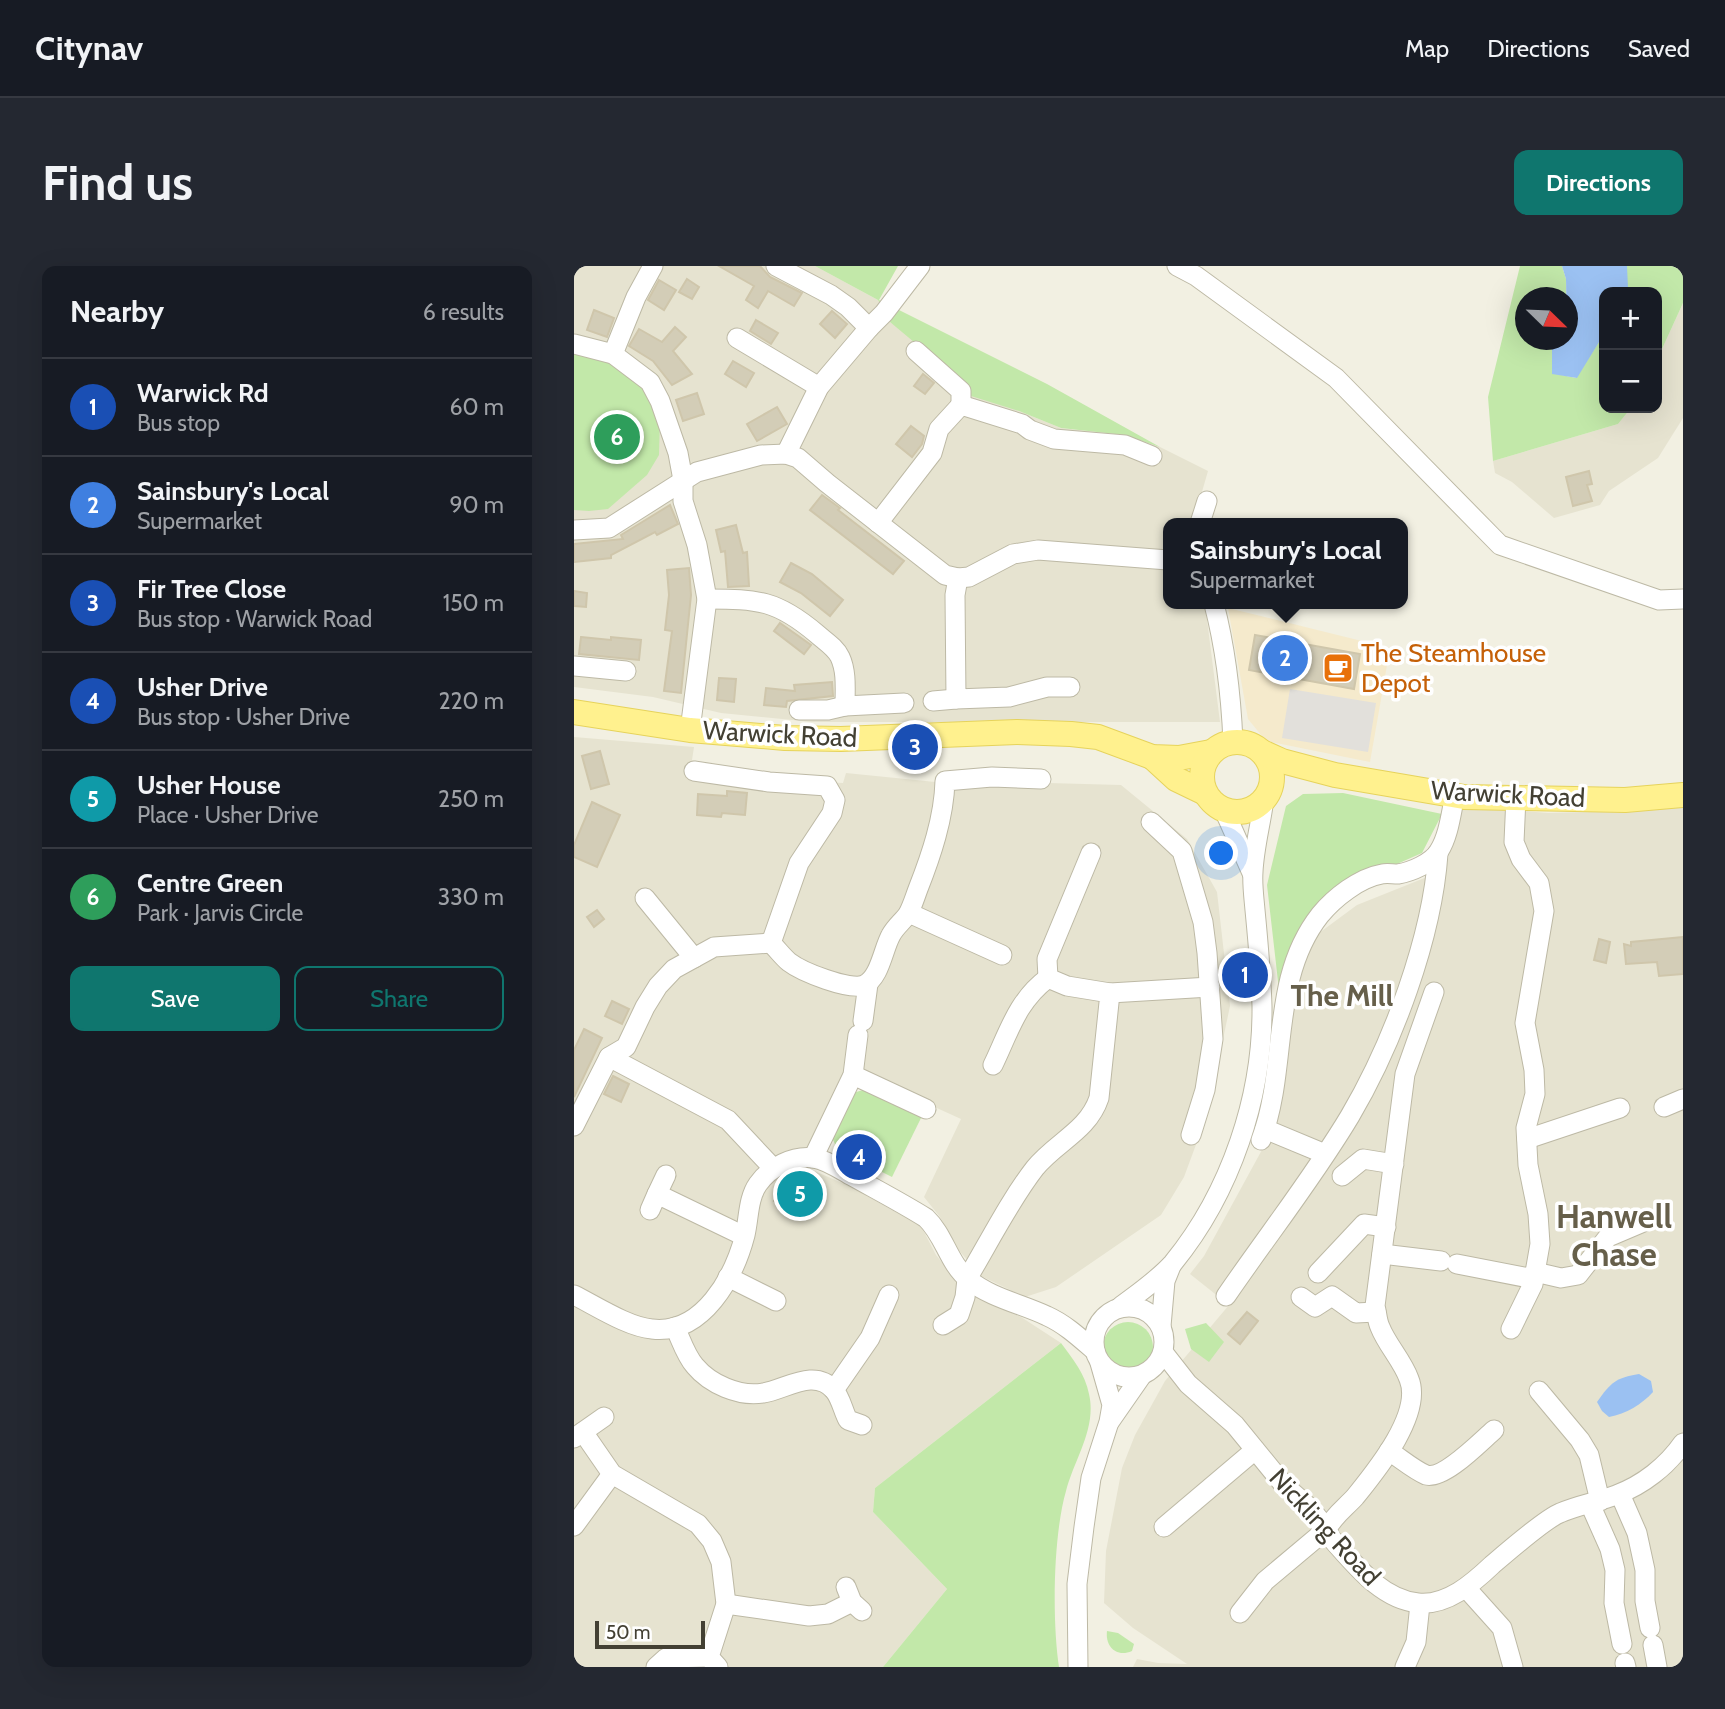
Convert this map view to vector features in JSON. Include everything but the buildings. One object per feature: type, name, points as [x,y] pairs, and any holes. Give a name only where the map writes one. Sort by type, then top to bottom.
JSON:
[{"type":"main road","name":"Warwick Road","points":[[574,712],[690,730],[785,738],[841,739],[1017,732],[1098,737],[1152,757],[1179,758],[1211,752]]},
{"type":"main road","points":[[1233,742],[1244,742],[1262,752],[1271,771],[1268,792],[1256,806],[1246,811],[1224,810],[1205,793],[1202,772],[1211,752],[1225,743],[1233,742]]},
{"type":"main road","name":"Warwick Road","points":[[1262,752],[1282,761],[1335,775],[1455,795],[1625,800],[1683,795]]},
{"type":"main road","name":"Warwick Road","points":[[1152,757],[1176,779],[1205,793]]},
{"type":"main road","name":"Warwick Road","points":[[1268,792],[1305,775],[1335,775]]},
{"type":"street","points":[[613,354],[636,296],[653,266]]},
{"type":"street","points":[[786,454],[819,387],[884,313],[920,266]]},
{"type":"street","points":[[1177,266],[1196,276],[1336,378],[1500,545],[1658,600],[1683,599]]},
{"type":"street","points":[[781,269],[831,295],[869,328]]},
{"type":"street","points":[[737,338],[819,387]]},
{"type":"street","points":[[574,344],[613,354],[650,382],[660,401],[678,453],[683,480],[682,502],[697,545],[707,599],[690,730]]},
{"type":"street","points":[[878,523],[932,453],[939,429],[961,405],[961,391],[916,351]]},
{"type":"street","points":[[961,405],[1022,424],[1054,439],[1076,439],[1111,446],[1125,445],[1152,456]]},
{"type":"street","points":[[574,530],[608,528],[697,472],[761,455],[786,454],[798,457],[945,575],[970,577],[1013,554],[1038,550],[1163,560]]},
{"type":"street","points":[[1202,518],[1207,500]]},
{"type":"street","points":[[956,699],[955,595],[958,578]]},
{"type":"street","points":[[707,599],[769,602],[803,622],[839,653],[844,667],[845,706]]},
{"type":"street","points":[[1215,609],[1231,690],[1233,742]]},
{"type":"street","points":[[574,666],[626,671]]},
{"type":"street","points":[[933,701],[1009,697],[1047,687],[1070,687]]},
{"type":"street","points":[[799,710],[904,703]]},
{"type":"street","points":[[694,771],[769,782],[827,786],[831,790],[835,800],[832,813],[799,863],[771,943]]},
{"type":"street","points":[[813,1158],[853,1075],[868,984],[876,972],[892,933],[909,913],[932,853],[945,796],[945,781],[992,777],[1041,779]]},
{"type":"street","points":[[1161,1326],[1161,1303],[1171,1265],[1211,1204],[1227,1173],[1256,1079],[1262,1035],[1262,1003],[1252,873],[1268,792]]},
{"type":"street","points":[[1226,1296],[1350,1117],[1368,1084],[1400,1009],[1424,934],[1436,882],[1438,854],[1446,836],[1455,795]]},
{"type":"street","points":[[1510,1329],[1535,1276],[1540,1244],[1538,1214],[1528,1164],[1526,1128],[1535,1094],[1534,1070],[1525,1023],[1544,911],[1539,883],[1521,859],[1514,842],[1516,797]]},
{"type":"street","points":[[1224,810],[1252,873]]},
{"type":"street","points":[[1151,822],[1182,851],[1203,922],[1213,1039],[1205,1090],[1191,1135]]},
{"type":"street","points":[[1048,978],[1047,959],[1091,853]]},
{"type":"street","points":[[1325,1154],[1263,1135],[1274,1093],[1288,981],[1297,954],[1321,914],[1359,883],[1381,874],[1399,874],[1417,868],[1438,854]]},
{"type":"street","points":[[645,898],[694,958]]},
{"type":"street","points":[[909,913],[1002,956]]},
{"type":"street","points":[[574,1126],[609,1057],[626,1048],[645,1007],[658,986],[674,969],[714,947],[771,943]]},
{"type":"street","points":[[771,943],[790,963],[801,968],[847,987],[857,988],[868,984]]},
{"type":"street","points":[[1048,978],[1067,986],[1110,993],[1210,987]]},
{"type":"street","points":[[993,1065],[1021,1005],[1031,990],[1048,978]]},
{"type":"street","points":[[1240,1613],[1265,1581],[1327,1529],[1333,1518],[1353,1499],[1389,1451],[1407,1419],[1410,1380],[1379,1326],[1376,1312],[1405,1074],[1434,992]]},
{"type":"street","points":[[943,1325],[959,1315],[967,1279],[1035,1168],[1063,1141],[1086,1124],[1095,1112],[1099,1098],[1110,993]]},
{"type":"street","points":[[609,1057],[728,1120],[773,1168]]},
{"type":"street","points":[[853,1075],[926,1109]]},
{"type":"street","points":[[1664,1107],[1683,1099]]},
{"type":"street","points":[[1527,1139],[1619,1108]]},
{"type":"street","points":[[574,1295],[637,1326],[653,1329],[676,1327],[696,1317],[710,1304],[728,1277],[744,1237],[757,1185],[773,1168],[787,1162],[813,1158],[837,1167],[926,1218],[937,1229],[952,1263],[981,1289],[1049,1317],[1116,1375],[1126,1377],[1144,1374]]},
{"type":"street","points":[[1342,1176],[1363,1159],[1394,1164]]},
{"type":"street","points":[[666,1175],[653,1202],[744,1237]]},
{"type":"street","points":[[1382,1254],[1561,1278],[1578,1275],[1608,1237],[1648,1220]]},
{"type":"street","points":[[1318,1273],[1364,1224],[1386,1227]]},
{"type":"street","points":[[1078,1667],[1077,1584],[1084,1527],[1091,1478],[1112,1405],[1094,1340],[1102,1319],[1171,1265]]},
{"type":"street","points":[[728,1277],[776,1301]]},
{"type":"street","points":[[834,1390],[870,1338],[889,1295]]},
{"type":"street","points":[[1301,1297],[1314,1307],[1332,1296],[1356,1313],[1376,1312]]},
{"type":"street","points":[[1109,1422],[1144,1374],[1156,1365],[1163,1352],[1165,1338],[1157,1319],[1144,1309],[1136,1306],[1120,1307]]},
{"type":"street","points":[[1049,1317],[1102,1319]]},
{"type":"street","points":[[676,1327],[693,1364],[708,1378],[742,1393],[763,1393],[806,1380],[820,1382],[834,1390],[848,1420],[862,1425]]},
{"type":"street","name":"Nickling Road","points":[[1163,1352],[1188,1384],[1235,1424],[1284,1485],[1310,1508],[1330,1537],[1368,1578],[1383,1590],[1403,1600],[1420,1604]]},
{"type":"street","name":"Nickling Road","points":[[1144,1374],[1188,1384]]},
{"type":"street","points":[[1539,1391],[1580,1440],[1589,1455],[1595,1502],[1615,1570],[1614,1602],[1624,1658]]},
{"type":"street","points":[[604,1418],[578,1435],[612,1474],[698,1524],[712,1541],[721,1562],[726,1604],[713,1662],[666,1658],[656,1667]]},
{"type":"street","points":[[1389,1451],[1427,1475],[1436,1475],[1447,1470],[1494,1430]]},
{"type":"street","points":[[1405,1667],[1416,1642],[1420,1604],[1467,1589],[1497,1561],[1558,1514],[1620,1494],[1655,1473],[1672,1459],[1683,1443]]},
{"type":"street","name":"Nickling Road","points":[[1164,1527],[1255,1450]]},
{"type":"street","points":[[574,1526],[612,1474]]},
{"type":"street","points":[[1620,1494],[1637,1533],[1645,1570],[1645,1601],[1657,1667]]},
{"type":"street","points":[[1467,1589],[1502,1628],[1513,1667]]},
{"type":"street","points":[[726,1604],[809,1616],[828,1614],[853,1600]]},
{"type":"shaded area","points":[[574,266],[815,266],[878,300],[890,322],[1019,411],[1061,428],[1124,435],[1160,447],[1208,471],[1194,518],[1163,518],[1163,609],[1206,609],[1220,722],[812,722],[721,713],[653,697],[574,687]]},
{"type":"shaded area","points":[[1683,303],[1683,418],[1658,458],[1609,491],[1600,505],[1554,518],[1512,482],[1495,473],[1493,461],[1618,424],[1627,413],[1662,413],[1662,349]]},
{"type":"shaded area","points":[[1228,609],[1390,648],[1370,762],[1266,741],[1248,719]]},
{"type":"shaded area","points":[[1290,689],[1376,703],[1368,752],[1282,738]]},
{"type":"shaded area","points":[[574,737],[694,747],[692,760],[775,779],[843,783],[846,773],[965,785],[1121,785],[1187,839],[1217,892],[1230,1006],[1207,1115],[1184,1177],[1161,1215],[1056,1287],[1025,1297],[981,1276],[956,1247],[940,1217],[924,1197],[961,1119],[849,1068],[805,1167],[847,1185],[921,1226],[936,1255],[967,1293],[1021,1317],[1061,1343],[875,1488],[873,1512],[947,1589],[883,1667],[574,1667]]},
{"type":"shaded area","points":[[1459,806],[1548,813],[1631,811],[1683,806],[1683,1667],[1133,1667],[1137,1659],[1187,1664],[1133,1628],[1104,1603],[1106,1551],[1122,1468],[1135,1435],[1165,1381],[1229,1305],[1190,1274],[1204,1256],[1269,1137],[1287,1071],[1294,992],[1315,936],[1357,905],[1437,873],[1447,864]]},
{"type":"green space","points":[[815,266],[898,266],[879,300],[1047,384],[1160,447],[1124,435],[1061,428],[971,396],[969,388],[890,322],[878,300]]},
{"type":"green space","points":[[1520,266],[1562,266],[1566,287],[1515,287],[1515,350],[1552,350],[1552,373],[1576,378],[1599,342],[1599,413],[1627,413],[1618,424],[1493,461],[1488,397]]},
{"type":"green space","points":[[1627,266],[1683,266],[1683,303],[1662,349],[1662,287],[1626,287]]},
{"type":"green space","points":[[574,352],[611,358],[641,377],[660,419],[659,455],[647,475],[608,509],[574,510]]},
{"type":"green space","points":[[1343,793],[1442,814],[1422,853],[1340,889],[1279,990],[1267,885],[1286,806],[1303,794]]},
{"type":"green space","points":[[866,1089],[922,1116],[892,1177],[838,1150],[831,1136],[853,1093]]},
{"type":"green space","points":[[1128,1322],[1146,1329],[1153,1347],[1146,1365],[1128,1372],[1110,1365],[1103,1347],[1110,1329]]},
{"type":"green space","points":[[1206,1323],[1224,1342],[1209,1362],[1191,1349],[1185,1329]]},
{"type":"green space","points":[[1061,1343],[1085,1380],[1091,1407],[1087,1431],[1066,1491],[1058,1531],[1055,1603],[1059,1667],[883,1667],[947,1589],[873,1512],[875,1488]]},
{"type":"green space","points":[[1107,1631],[1118,1633],[1134,1644],[1132,1651],[1121,1653],[1113,1649],[1108,1641]]},
{"type":"water","points":[[1562,266],[1627,266],[1628,287],[1599,287],[1599,342],[1577,378],[1552,374],[1552,350],[1578,350],[1578,287],[1566,287]]},
{"type":"water","points":[[1639,1374],[1651,1381],[1653,1392],[1633,1408],[1609,1417],[1597,1402],[1615,1382]]},
{"type":"place","name":"Centre Green","points":[[617,437]]},
{"type":"place","name":"Sainsbury's Local","points":[[1285,658]]},
{"type":"place","name":"The Steamhouse Depot","points":[[1338,668]]},
{"type":"place","name":"Fir Tree Close","points":[[915,747]]},
{"type":"place","name":"Warwick Rd","points":[[1245,975]]},
{"type":"place","name":"Usher Drive","points":[[859,1157]]},
{"type":"place","name":"Usher House","points":[[800,1194]]},
{"type":"district","name":"The Mill","points":[[1342,995]]},
{"type":"district","name":"Hanwell Chase","points":[[1614,1235]]}]
